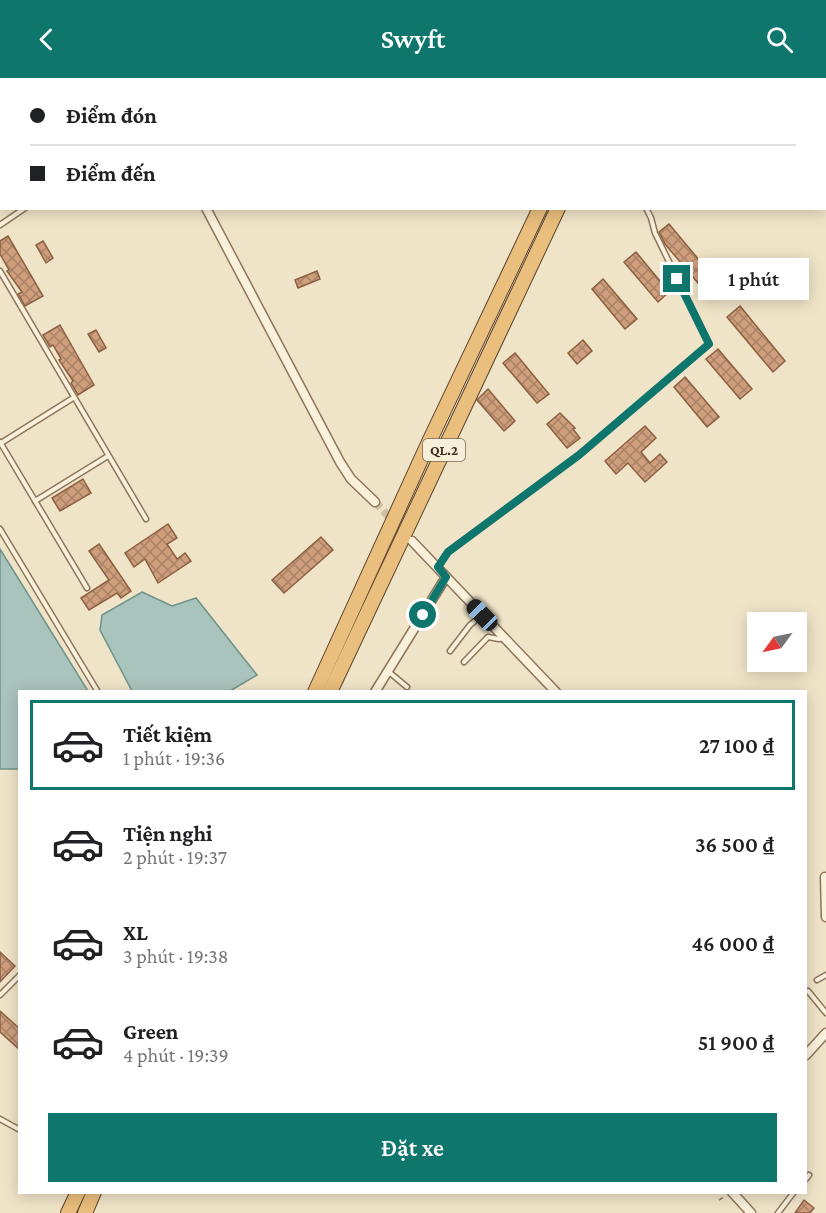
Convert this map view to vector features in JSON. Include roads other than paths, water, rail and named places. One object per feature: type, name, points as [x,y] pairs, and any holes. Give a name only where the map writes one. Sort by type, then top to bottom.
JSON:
[{"type":"highway","name":"QL.2","points":[[316,690],[428,444],[539,210]]},
{"type":"highway","name":"QL.2","points":[[331,690],[557,210]]},
{"type":"highway","points":[[68,1213],[77,1194]]},
{"type":"highway","points":[[85,1213],[93,1194]]},
{"type":"street","points":[[207,210],[340,462],[351,479],[375,502]]},
{"type":"street","points":[[412,541],[554,690]]},
{"type":"street","points":[[376,690],[446,577]]},
{"type":"street","points":[[825,877],[826,917]]},
{"type":"street","points":[[807,1054],[826,1033]]},
{"type":"street","points":[[734,1194],[751,1213]]},
{"type":"lane","points":[[0,225],[22,210]]},
{"type":"lane","points":[[438,567],[448,552],[579,455],[709,344],[655,233],[647,210]]},
{"type":"lane","points":[[0,271],[146,519]]},
{"type":"lane","points":[[74,398],[0,442],[87,588]]},
{"type":"lane","points":[[34,501],[108,456]]},
{"type":"lane","points":[[0,529],[97,690]]},
{"type":"lane","points":[[450,651],[470,625],[482,615]]},
{"type":"lane","points":[[464,662],[488,637],[504,638]]},
{"type":"lane","points":[[388,671],[407,687]]},
{"type":"lane","points":[[817,980],[826,975]]},
{"type":"lane","points":[[0,996],[18,977]]},
{"type":"lane","points":[[808,991],[826,1013]]},
{"type":"lane","points":[[0,1119],[18,1129]]},
{"type":"lane","points":[[778,1213],[793,1194]]},
{"type":"water","points":[[0,549],[87,690],[18,690],[18,769],[0,769]]},
{"type":"water","points":[[142,592],[172,606],[196,598],[257,675],[232,690],[131,690],[100,630],[102,615]]},
{"type":"tunnel","points":[[375,502],[408,537]]}]
